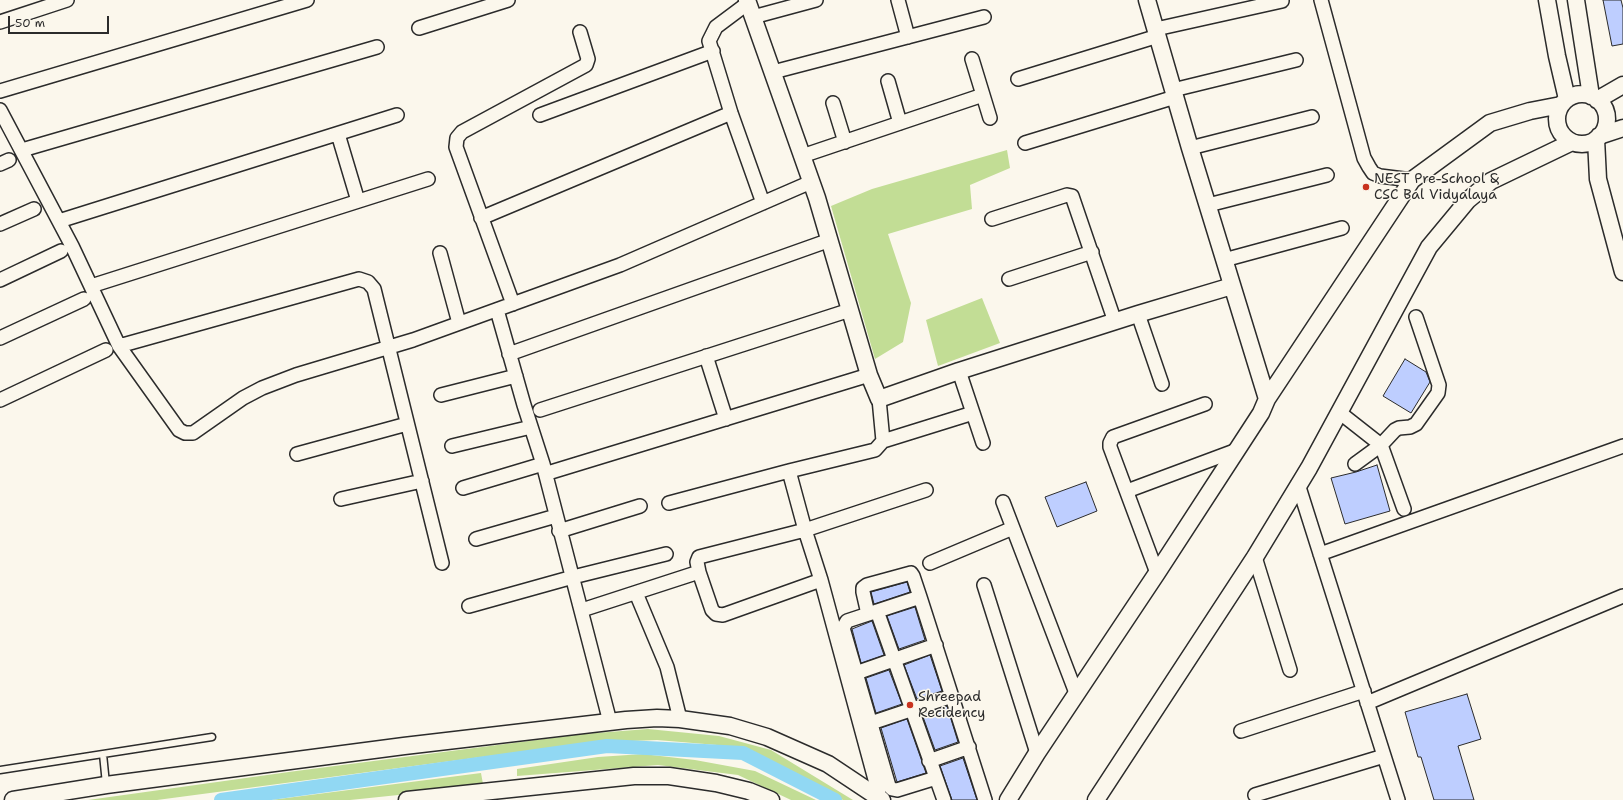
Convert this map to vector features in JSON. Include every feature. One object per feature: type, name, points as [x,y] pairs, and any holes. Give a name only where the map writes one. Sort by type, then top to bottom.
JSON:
[{"type":"street","points":[[0,22],[67,0]]},
{"type":"street","points":[[0,92],[307,0]]},
{"type":"street","points":[[419,28],[508,0]]},
{"type":"street","points":[[763,203],[731,114],[709,41],[716,27],[749,7],[816,0]]},
{"type":"street","points":[[898,0],[908,37]]},
{"type":"street","points":[[1147,0],[1190,148],[1267,400]]},
{"type":"street","points":[[1321,0],[1364,158],[1368,167],[1373,173],[1380,176],[1412,180]]},
{"type":"street","points":[[1547,0],[1564,102],[1558,113],[1557,121],[1559,129],[1562,134],[1575,143],[1598,179]]},
{"type":"street","points":[[1576,0],[1594,98]]},
{"type":"street","points":[[1018,79],[1157,33],[1282,1]]},
{"type":"street","points":[[749,7],[773,72],[830,240],[870,375],[879,399],[883,441]]},
{"type":"street","points":[[773,72],[984,17]]},
{"type":"street","points":[[513,304],[456,147],[457,138],[462,132],[586,65],[588,59],[580,32]]},
{"type":"street","points":[[22,150],[377,47]]},
{"type":"street","points":[[540,115],[713,51]]},
{"type":"street","points":[[972,59],[990,118]]},
{"type":"street","points":[[1026,143],[1174,93],[1296,60]]},
{"type":"street","points":[[888,81],[900,123]]},
{"type":"street","points":[[1594,98],[1623,85]]},
{"type":"street","points":[[1008,800],[1037,752],[1157,573],[1261,413],[1267,400],[1412,180],[1490,123],[1564,102],[1574,95],[1582,94],[1594,98],[1603,106],[1606,113],[1604,130],[1598,138],[1598,179],[1623,272]]},
{"type":"street","points":[[802,156],[983,95]]},
{"type":"street","points":[[833,103],[845,142]]},
{"type":"street","points":[[0,110],[59,221],[119,346],[179,430],[185,433],[193,433],[243,398],[262,388],[296,376],[389,348],[620,265],[811,182]]},
{"type":"street","points":[[481,218],[731,114]]},
{"type":"street","points":[[59,221],[397,115]]},
{"type":"street","points":[[1190,148],[1312,117]]},
{"type":"street","points":[[1096,800],[1255,557],[1340,412],[1429,247],[1468,200],[1491,181],[1575,143],[1587,143],[1623,128]]},
{"type":"street","points":[[338,134],[358,201]]},
{"type":"street","points":[[1208,205],[1326,175]]},
{"type":"street","points":[[91,286],[428,179]]},
{"type":"street","points":[[992,219],[1067,195],[1072,196],[1115,322]]},
{"type":"street","points":[[0,224],[34,209]]},
{"type":"street","points":[[1224,260],[1342,228]]},
{"type":"street","points":[[510,354],[830,240]]},
{"type":"street","points":[[0,280],[61,251]]},
{"type":"street","points":[[1009,279],[1092,252]]},
{"type":"street","points":[[440,253],[459,323]]},
{"type":"street","points":[[119,346],[359,278],[368,282],[374,289],[442,563]]},
{"type":"street","points":[[879,399],[959,371],[1138,314],[1232,286]]},
{"type":"street","points":[[0,338],[84,300]]},
{"type":"street","points":[[497,310],[531,427],[547,468],[559,530],[582,610],[610,722]]},
{"type":"street","points":[[540,410],[850,310]]},
{"type":"street","points":[[1138,314],[1162,384]]},
{"type":"street","points":[[1355,464],[1381,445],[1399,428],[1410,427],[1416,424],[1438,393],[1439,384],[1416,317]]},
{"type":"street","points":[[0,400],[106,350]]},
{"type":"street","points":[[706,356],[726,419]]},
{"type":"street","points":[[959,371],[983,443]]},
{"type":"street","points":[[463,488],[547,468],[726,419],[870,375]]},
{"type":"street","points":[[441,395],[516,376]]},
{"type":"street","points":[[1157,573],[1110,447],[1111,439],[1205,404]]},
{"type":"street","points":[[1340,412],[1381,445],[1404,508]]},
{"type":"street","points":[[669,503],[875,450],[883,441],[973,413]]},
{"type":"street","points":[[297,454],[407,424]]},
{"type":"street","points":[[452,446],[531,427]]},
{"type":"street","points":[[1320,554],[1623,446]]},
{"type":"street","points":[[1127,491],[1237,450]]},
{"type":"street","points":[[789,471],[805,530],[821,580],[881,799]]},
{"type":"street","points":[[342,500],[422,481]]},
{"type":"street","points":[[1298,484],[1398,800]]},
{"type":"street","points":[[821,580],[723,615],[716,614],[712,610],[697,562],[699,557],[805,530],[926,490]]},
{"type":"street","points":[[1003,502],[1076,693]]},
{"type":"street","points":[[559,530],[640,506]]},
{"type":"street","points":[[476,539],[556,516]]},
{"type":"street","points":[[930,562],[1013,528]]},
{"type":"street","points":[[469,606],[573,577],[666,554]]},
{"type":"street","points":[[1255,557],[1290,670]]},
{"type":"street","points":[[582,610],[699,572]]},
{"type":"street","points":[[944,800],[894,660],[863,592],[863,588],[867,586],[911,573],[986,800]]},
{"type":"street","points":[[984,585],[1037,752]]},
{"type":"street","points":[[636,592],[667,667],[680,719]]},
{"type":"street","points":[[1241,731],[1365,697],[1623,596]]},
{"type":"street","points":[[920,597],[847,621],[843,628],[889,786],[892,789],[897,790],[936,778]]},
{"type":"street","points":[[856,673],[936,645]]},
{"type":"street","points":[[871,723],[952,696]]},
{"type":"street","points":[[13,800],[106,785],[412,745],[657,718],[680,719],[730,726],[767,737],[828,764],[881,799]]},
{"type":"street","points":[[930,761],[969,747]]},
{"type":"street","points":[[1255,795],[1384,756]]},
{"type":"street","points":[[408,800],[464,797],[634,776],[669,776],[716,783],[748,791],[771,800]]},
{"type":"lane","points":[[0,770],[212,737]]},
{"type":"lane","points":[[103,754],[106,785]]},
{"type":"green space","points":[[1007,150],[1010,168],[970,185],[972,209],[888,234],[911,303],[903,342],[875,359],[831,206],[872,189]]},
{"type":"green space","points":[[982,298],[1000,343],[938,366],[926,320]]},
{"type":"green space","points":[[648,729],[719,736],[771,750],[853,800],[843,800],[751,752],[717,745],[657,740],[607,742],[542,749],[157,800],[88,800],[296,771],[583,734]]},
{"type":"green space","points":[[643,754],[695,760],[755,771],[816,800],[791,800],[738,775],[658,765],[517,776],[517,769],[598,757]]},
{"type":"green space","points":[[481,773],[483,784],[408,794],[350,800],[271,800]]},
{"type":"building","points":[[1603,0],[1621,0],[1623,8],[1623,44],[1612,46]]},
{"type":"building","points":[[1405,359],[1426,372],[1430,382],[1411,413],[1383,396]]},
{"type":"building","points":[[1377,465],[1390,511],[1345,524],[1331,478]]},
{"type":"building","points":[[1086,482],[1097,511],[1057,527],[1045,497]]},
{"type":"building","points":[[907,582],[910,592],[874,604],[871,592]]},
{"type":"building","points":[[915,607],[925,640],[899,649],[887,616]]},
{"type":"building","points":[[872,621],[884,655],[861,663],[852,629]]},
{"type":"building","points":[[930,655],[942,691],[917,699],[904,665]]},
{"type":"building","points":[[889,670],[902,704],[876,713],[866,678]]},
{"type":"building","points":[[1467,694],[1481,739],[1458,746],[1474,800],[1434,800],[1421,757],[1418,757],[1405,712]]},
{"type":"building","points":[[947,706],[958,742],[935,750],[922,714]]},
{"type":"building","points":[[907,719],[926,773],[897,782],[881,728]]},
{"type":"building","points":[[963,758],[977,800],[952,800],[940,766]]},
{"type":"waterway","points":[[221,800],[607,746],[743,753],[835,800]]},
{"type":"place","name":"NEST Pre-School & CSC Bal Vidyalaya","points":[[1366,187]]},
{"type":"place","name":"Shreepad Recidency","points":[[910,705]]}]
